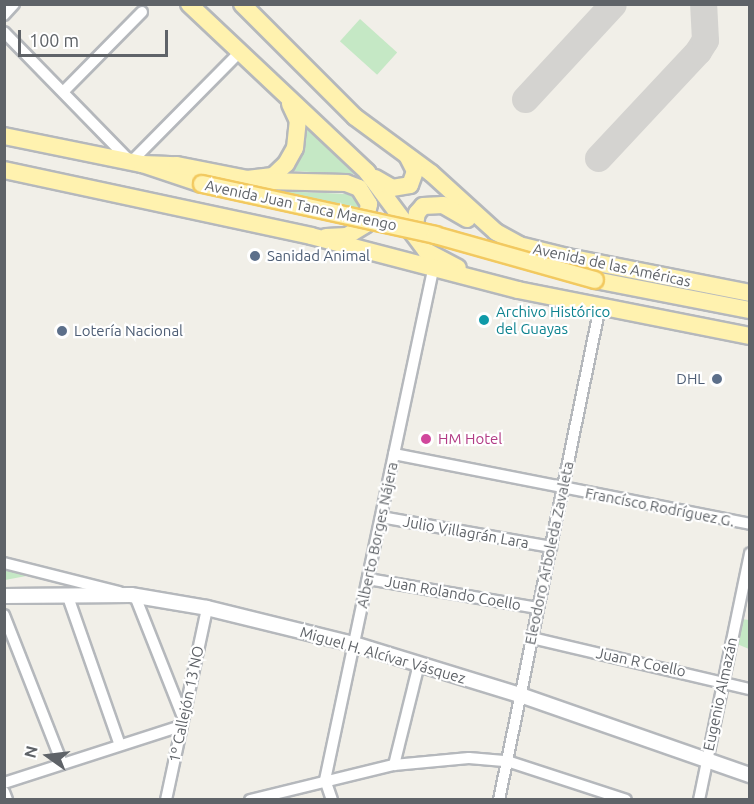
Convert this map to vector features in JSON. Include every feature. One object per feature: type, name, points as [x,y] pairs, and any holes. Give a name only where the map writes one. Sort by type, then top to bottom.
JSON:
[{"type":"main road","points":[[189,4],[285,99],[386,186],[404,188],[415,176],[406,155]]},
{"type":"main road","name":"Avenida de las Américas","points":[[242,4],[355,117],[431,173],[484,224],[519,244],[750,293]]},
{"type":"main road","points":[[247,179],[273,176],[292,156],[297,121],[285,99]]},
{"type":"main road","name":"Avenida Juan Tanca Marengo","points":[[4,136],[136,163],[202,184],[435,235],[595,280]]},
{"type":"main road","points":[[136,163],[177,165],[247,179],[346,183],[364,193],[369,211],[361,228],[338,237],[311,236]]},
{"type":"main road","name":"Avenida Juan Tanca Marengo","points":[[4,170],[435,265]]},
{"type":"main road","points":[[367,172],[435,265],[518,290],[750,336]]},
{"type":"main road","points":[[435,265],[415,225],[419,209],[430,204],[450,208],[495,236],[519,244]]},
{"type":"main road","points":[[672,278],[719,304]]},
{"type":"main road","name":"Avenida de las Américas","points":[[595,280],[750,310]]},
{"type":"street","points":[[4,15],[14,4]]},
{"type":"street","points":[[64,91],[142,12]]},
{"type":"street","points":[[4,32],[136,163],[239,53]]},
{"type":"street","name":"Alberto Borges Nájera","points":[[325,780],[435,265]]},
{"type":"street","name":"Eleodoro Arboleda Zavaleta","points":[[499,800],[600,306]]},
{"type":"street","name":"Francísco Rodríguez G.","points":[[394,454],[750,524]]},
{"type":"street","name":"Julio Villagrán Lara","points":[[381,517],[551,547]]},
{"type":"street","name":"Eugenio Almazán","points":[[699,800],[723,680],[746,589],[750,553]]},
{"type":"street","points":[[4,563],[133,595],[181,720],[120,745],[4,783]]},
{"type":"street","name":"Juan Rolando Coello","points":[[368,579],[538,608]]},
{"type":"street","points":[[67,594],[120,745]]},
{"type":"street","name":"Miguel H. Alcívar Vásquez","points":[[4,596],[133,595],[207,608],[354,644],[520,695],[750,775]]},
{"type":"street","name":"1º Callejón 13 NO","points":[[166,800],[181,720],[207,608]]},
{"type":"street","points":[[4,615],[62,763]]},
{"type":"street","name":"Juan R Coello","points":[[532,638],[723,680],[750,689]]},
{"type":"street","points":[[394,765],[418,664]]},
{"type":"street","points":[[250,800],[394,765],[469,758],[507,761],[626,800]]},
{"type":"street","points":[[325,780],[332,800]]},
{"type":"street","points":[[4,792],[8,800]]},
{"type":"green space","points":[[360,19],[397,52],[377,75],[340,41]]},
{"type":"green space","points":[[307,129],[354,174],[290,171],[303,154]]},
{"type":"green space","points":[[279,191],[348,194],[358,201],[361,209]]},
{"type":"green space","points":[[5,565],[42,573],[5,580]]},
{"type":"green space","points":[[741,619],[749,620],[749,649],[737,644]]},
{"type":"taxiway","points":[[525,99],[613,4]]},
{"type":"taxiway","points":[[598,158],[698,51],[705,40],[703,4]]},
{"type":"place","name":"Sanidad Animal","points":[[255,256]]},
{"type":"place","name":"Archivo Histórico del Guayas","points":[[484,320]]},
{"type":"place","name":"Lotería Nacional","points":[[62,331]]},
{"type":"place","name":"DHL","points":[[717,379]]},
{"type":"place","name":"HM Hotel","points":[[426,439]]}]
